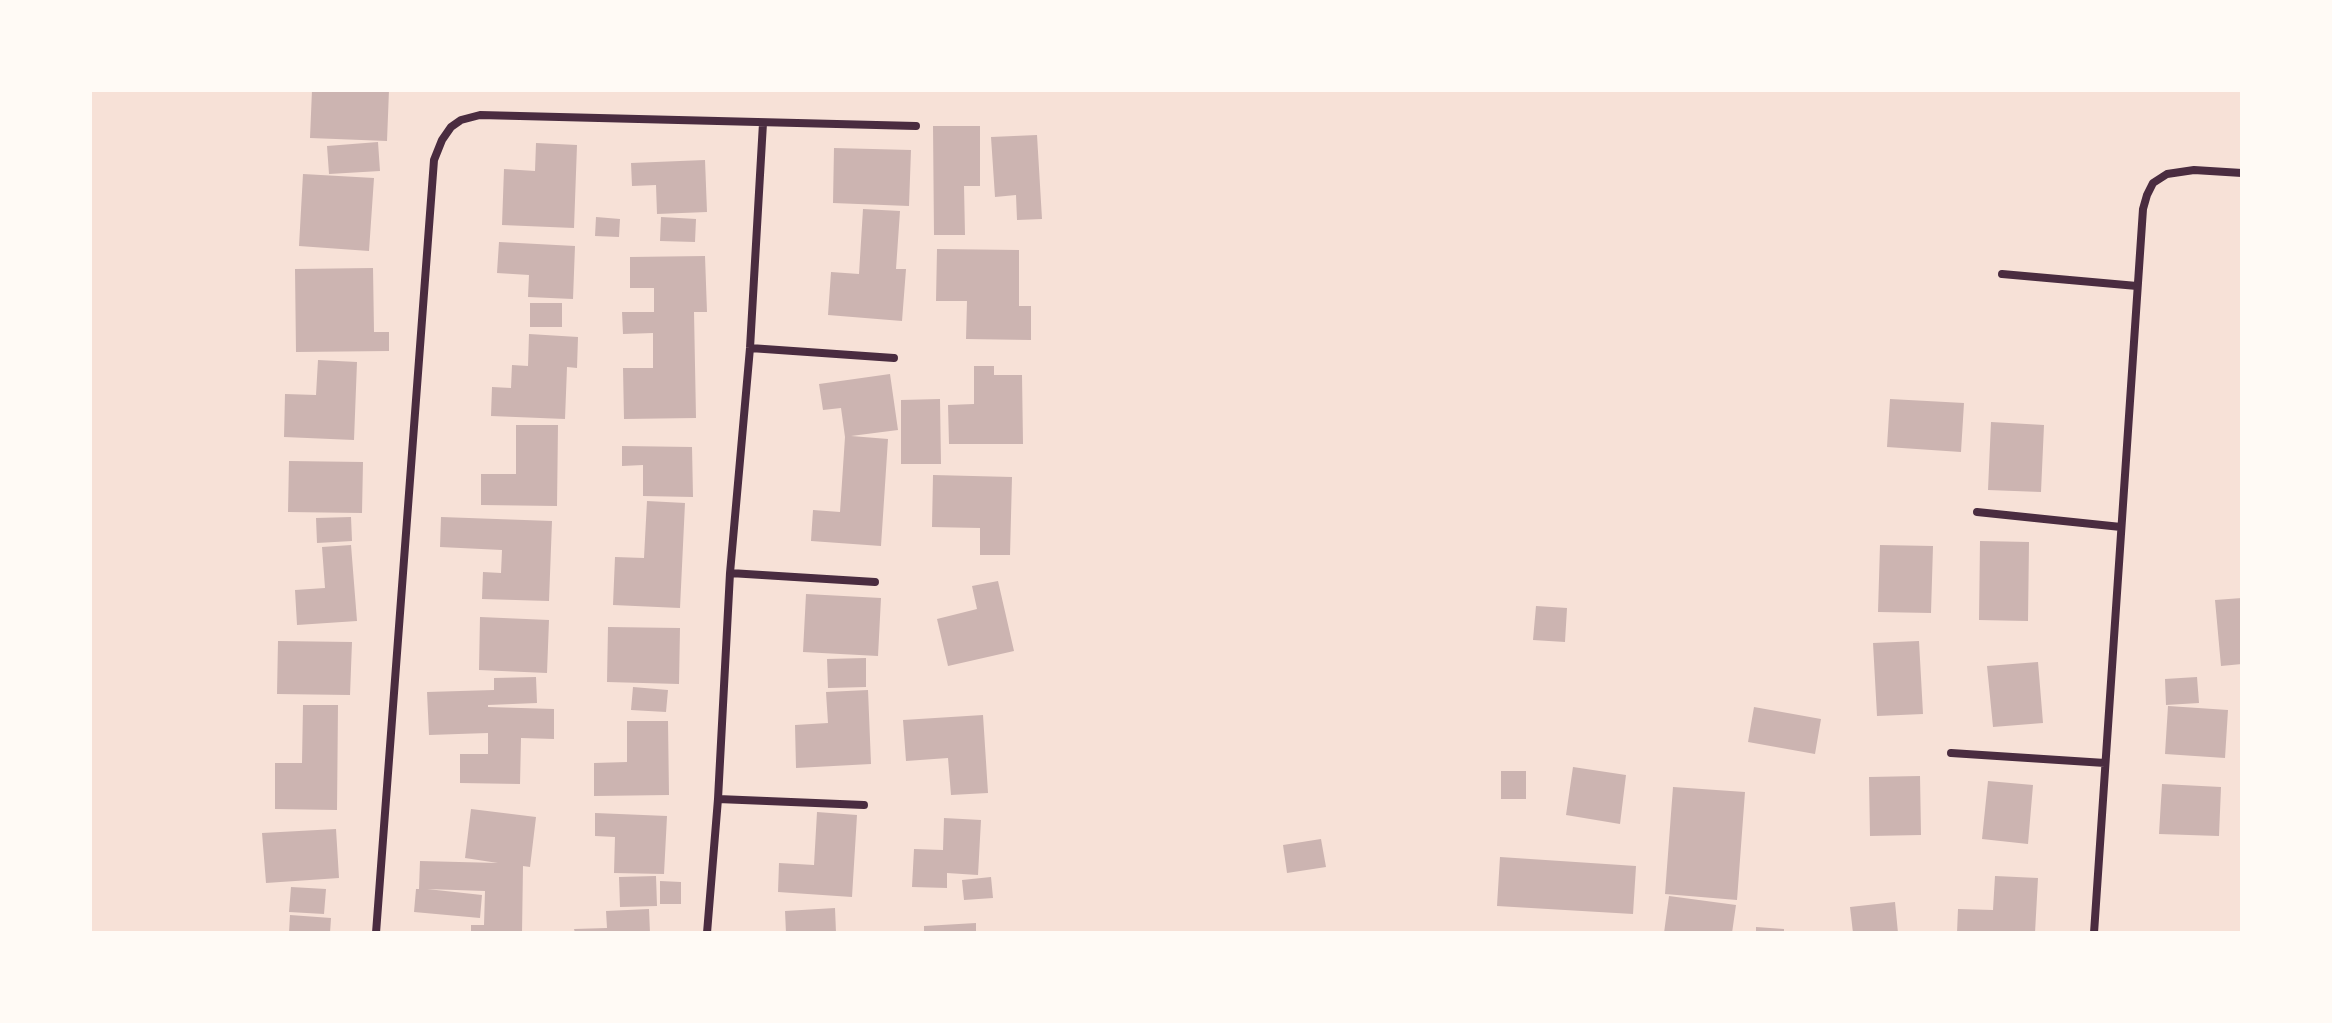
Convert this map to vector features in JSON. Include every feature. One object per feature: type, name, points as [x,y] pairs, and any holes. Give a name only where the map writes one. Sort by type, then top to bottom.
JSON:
[{"type":"street","points":[[376,933],[434,160],[442,140],[451,127],[461,120],[480,115],[916,126]]},
{"type":"street","points":[[707,933],[718,799],[730,573],[750,348],[763,123]]},
{"type":"street","points":[[2094,933],[2143,209],[2153,183],[2167,174],[2182,171],[2242,173]]},
{"type":"street","points":[[2002,274],[2137,286]]},
{"type":"street","points":[[750,348],[894,358]]},
{"type":"street","points":[[1977,512],[2121,527]]},
{"type":"street","points":[[730,573],[875,582]]},
{"type":"street","points":[[1951,753],[2105,763]]},
{"type":"street","points":[[718,799],[864,805]]},
{"type":"building","points":[[312,90],[389,90],[387,141],[310,138]]},
{"type":"building","points":[[933,126],[980,126],[980,186],[964,186],[965,235],[934,235]]},
{"type":"building","points":[[1037,135],[1042,219],[1017,220],[1016,195],[995,197],[991,137]]},
{"type":"building","points":[[378,142],[380,171],[329,174],[327,146]]},
{"type":"building","points":[[536,143],[577,145],[574,228],[502,225],[504,169],[535,171]]},
{"type":"building","points":[[834,148],[911,150],[909,206],[833,203]]},
{"type":"building","points":[[705,160],[707,212],[657,214],[656,185],[632,186],[631,163]]},
{"type":"building","points":[[303,174],[374,178],[369,251],[299,246]]},
{"type":"building","points":[[863,209],[900,211],[896,269],[906,269],[902,321],[828,315],[831,272],[859,274]]},
{"type":"building","points":[[596,217],[620,219],[619,237],[595,236]]},
{"type":"building","points":[[661,217],[696,219],[695,242],[660,241]]},
{"type":"building","points":[[499,242],[575,246],[573,299],[528,297],[529,275],[497,273]]},
{"type":"building","points":[[937,249],[1019,250],[1019,306],[1031,306],[1031,340],[966,339],[967,301],[936,301]]},
{"type":"building","points":[[705,256],[707,312],[694,312],[696,418],[624,419],[623,368],[653,368],[653,333],[623,334],[622,312],[654,312],[654,288],[630,288],[630,257]]},
{"type":"building","points":[[373,268],[374,332],[389,332],[389,351],[296,352],[295,269]]},
{"type":"building","points":[[530,303],[562,303],[562,327],[530,327]]},
{"type":"building","points":[[529,334],[578,337],[577,368],[567,367],[565,419],[491,416],[492,387],[511,388],[512,365],[528,366]]},
{"type":"building","points":[[318,360],[357,362],[354,440],[284,437],[285,394],[316,395]]},
{"type":"building","points":[[974,366],[994,366],[994,375],[1022,375],[1023,444],[949,444],[948,405],[974,404]]},
{"type":"building","points":[[890,374],[898,430],[851,436],[888,439],[881,546],[811,541],[813,510],[840,512],[845,437],[841,408],[823,410],[819,384]]},
{"type":"building","points":[[940,399],[941,464],[901,464],[901,400]]},
{"type":"building","points":[[1890,399],[1964,403],[1961,452],[1887,447]]},
{"type":"building","points":[[1991,422],[2044,425],[2041,492],[1988,490]]},
{"type":"building","points":[[516,425],[558,425],[557,506],[481,505],[481,474],[516,474]]},
{"type":"building","points":[[622,446],[692,447],[693,497],[643,496],[643,465],[622,466]]},
{"type":"building","points":[[289,461],[363,462],[362,513],[288,512]]},
{"type":"building","points":[[933,475],[1012,477],[1010,555],[980,555],[980,528],[932,527]]},
{"type":"building","points":[[647,501],[685,503],[680,608],[613,605],[615,557],[644,558]]},
{"type":"building","points":[[351,517],[352,541],[317,543],[316,518]]},
{"type":"building","points":[[441,517],[552,521],[549,601],[482,599],[483,572],[501,573],[502,550],[440,547]]},
{"type":"building","points":[[1980,541],[2029,542],[2028,621],[1979,620]]},
{"type":"building","points":[[351,545],[357,621],[297,625],[295,590],[325,588],[322,547]]},
{"type":"building","points":[[1880,545],[1933,546],[1931,613],[1878,612]]},
{"type":"building","points":[[998,581],[1014,651],[948,666],[937,619],[977,609],[972,586]]},
{"type":"building","points":[[806,594],[881,598],[878,656],[803,652]]},
{"type":"building","points":[[2242,598],[2242,664],[2221,666],[2215,600]]},
{"type":"building","points":[[1536,606],[1567,608],[1565,642],[1533,640]]},
{"type":"building","points":[[480,617],[549,620],[547,673],[479,670]]},
{"type":"building","points":[[608,627],[680,628],[679,684],[607,682]]},
{"type":"building","points":[[278,641],[352,642],[350,695],[277,694]]},
{"type":"building","points":[[1919,641],[1923,714],[1877,716],[1873,643]]},
{"type":"building","points":[[866,658],[866,687],[828,688],[827,659]]},
{"type":"building","points":[[2038,662],[2043,723],[1993,727],[1987,666]]},
{"type":"building","points":[[536,677],[537,703],[488,707],[554,709],[554,739],[521,738],[520,784],[460,783],[460,754],[488,754],[488,733],[429,735],[427,692],[494,690],[494,678]]},
{"type":"building","points":[[2197,677],[2199,703],[2166,705],[2165,679]]},
{"type":"building","points":[[633,687],[668,690],[666,712],[631,710]]},
{"type":"building","points":[[868,690],[871,764],[796,768],[795,725],[828,723],[826,692]]},
{"type":"building","points":[[303,705],[338,705],[337,810],[275,809],[275,763],[302,763]]},
{"type":"building","points":[[2168,706],[2228,710],[2225,758],[2165,754]]},
{"type":"building","points":[[1754,707],[1821,719],[1815,754],[1748,742]]},
{"type":"building","points":[[983,715],[988,793],[951,795],[948,758],[906,761],[903,720]]},
{"type":"building","points":[[627,721],[668,721],[669,795],[594,796],[594,763],[627,762]]},
{"type":"building","points":[[1573,767],[1626,775],[1620,824],[1566,815]]},
{"type":"building","points":[[1501,771],[1526,771],[1526,799],[1501,799]]},
{"type":"building","points":[[1920,776],[1921,835],[1870,836],[1869,777]]},
{"type":"building","points":[[1988,781],[2033,785],[2028,844],[1982,839]]},
{"type":"building","points":[[2162,784],[2221,787],[2219,836],[2159,834]]},
{"type":"building","points":[[1673,787],[1745,792],[1737,900],[1665,894]]},
{"type":"building","points":[[471,809],[536,817],[530,867],[523,866],[522,933],[471,933],[471,925],[484,925],[485,891],[427,889],[482,895],[480,918],[414,912],[420,861],[498,863],[465,858]]},
{"type":"building","points":[[817,812],[857,815],[852,897],[778,892],[779,863],[814,865]]},
{"type":"building","points":[[595,813],[667,816],[664,874],[614,873],[615,837],[595,836]]},
{"type":"building","points":[[944,818],[981,820],[978,875],[947,873],[947,888],[912,887],[914,849],[943,850]]},
{"type":"building","points":[[336,829],[339,878],[266,883],[262,833]]},
{"type":"building","points":[[1321,839],[1326,867],[1287,873],[1283,845]]},
{"type":"building","points":[[1500,857],[1636,866],[1633,914],[1497,906]]},
{"type":"building","points":[[656,876],[657,906],[620,907],[619,877]]},
{"type":"building","points":[[1995,876],[2038,878],[2035,933],[1957,933],[1958,909],[1993,910]]},
{"type":"building","points":[[991,877],[993,898],[964,900],[962,880]]},
{"type":"building","points":[[660,881],[681,882],[681,904],[660,904]]},
{"type":"building","points":[[291,887],[326,889],[324,914],[289,912]]},
{"type":"building","points":[[1669,896],[1736,905],[1732,933],[1664,933]]},
{"type":"building","points":[[1895,902],[1898,933],[1853,933],[1850,907]]},
{"type":"building","points":[[835,908],[836,933],[786,933],[785,911]]},
{"type":"building","points":[[649,909],[650,933],[575,933],[574,929],[607,928],[606,911]]},
{"type":"building","points":[[290,915],[331,918],[330,933],[289,933]]},
{"type":"building","points":[[976,923],[976,933],[924,933],[924,926]]},
{"type":"building","points":[[1756,927],[1784,929],[1784,933],[1756,933]]}]
